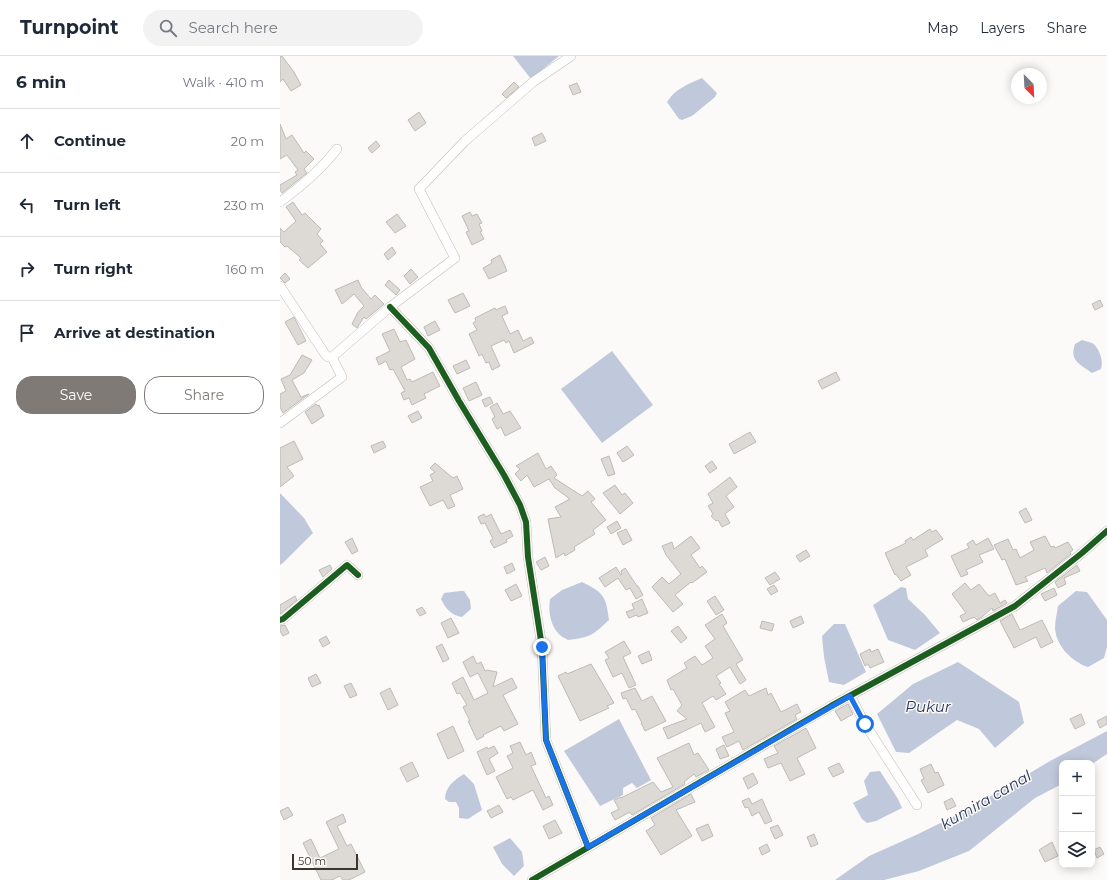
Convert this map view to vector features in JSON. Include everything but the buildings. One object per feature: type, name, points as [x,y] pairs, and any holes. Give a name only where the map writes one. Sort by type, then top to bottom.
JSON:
[{"type":"street","points":[[332,357],[390,307],[455,258],[419,189],[465,141],[533,82],[571,56]]},
{"type":"street","points":[[280,202],[303,185],[323,166],[337,149]]},
{"type":"street","points":[[280,286],[328,357],[332,357],[342,377],[280,423]]},
{"type":"street","points":[[390,307],[429,348],[504,475],[520,505],[526,522],[528,557],[542,647],[546,740],[588,847]]},
{"type":"street","points":[[532,880],[850,696],[1016,606],[1107,531]]},
{"type":"street","points":[[280,620],[347,565],[358,575]]},
{"type":"street","points":[[850,696],[865,724],[917,805]]},
{"type":"water","points":[[513,56],[559,56],[531,79]]},
{"type":"water","points":[[702,78],[717,93],[715,97],[692,116],[682,120],[679,119],[667,102],[678,90]]},
{"type":"water","points":[[1082,340],[1092,343],[1099,351],[1102,366],[1101,369],[1092,373],[1077,362],[1073,354],[1075,344]]},
{"type":"water","points":[[612,351],[653,405],[602,443],[561,389]]},
{"type":"water","points":[[280,493],[304,518],[313,533],[280,565]]},
{"type":"water","points":[[582,582],[595,589],[603,596],[607,605],[609,620],[587,637],[568,640],[559,634],[551,621],[549,608],[550,599],[562,590]]},
{"type":"water","points":[[901,587],[906,588],[908,599],[925,615],[940,633],[915,650],[888,640],[873,605]]},
{"type":"water","points":[[464,591],[470,600],[471,609],[462,617],[449,611],[441,599],[444,593]]},
{"type":"water","points":[[1076,591],[1087,592],[1107,620],[1107,647],[1104,658],[1088,667],[1076,661],[1066,652],[1058,641],[1056,635],[1055,628],[1058,606]]},
{"type":"water","points":[[834,624],[845,624],[866,672],[844,685],[829,682],[824,657],[822,636]]},
{"type":"water","name":"Pukur","points":[[958,662],[1019,702],[1024,723],[995,748],[979,729],[957,720],[909,753],[896,752],[877,714],[913,684]]},
{"type":"water","points":[[619,719],[651,780],[637,788],[632,783],[623,788],[623,795],[600,806],[564,751]]},
{"type":"water","name":"kumira canal","points":[[1107,731],[1107,754],[1095,762],[1095,760],[1059,760],[1059,786],[1035,798],[969,851],[919,871],[884,880],[835,880],[869,856],[969,809],[1050,761]]},
{"type":"water","points":[[880,771],[902,808],[876,821],[867,823],[862,819],[853,803],[868,795],[864,781],[870,772]]},
{"type":"water","points":[[464,774],[474,784],[482,810],[468,819],[459,818],[459,808],[456,802],[449,802],[445,799],[448,787]]},
{"type":"water","points":[[510,838],[522,852],[524,866],[514,876],[502,864],[493,847]]},
{"type":"cycle path","points":[[390,307],[429,348],[504,475],[520,505],[526,522],[528,557],[542,647],[546,740],[588,847]]},
{"type":"cycle path","points":[[532,880],[831,706],[1015,606],[1082,553],[1107,531]]},
{"type":"cycle path","points":[[280,620],[347,565],[358,575]]},
{"type":"route","points":[[542,647],[546,740],[588,847],[850,696],[865,724]]}]
